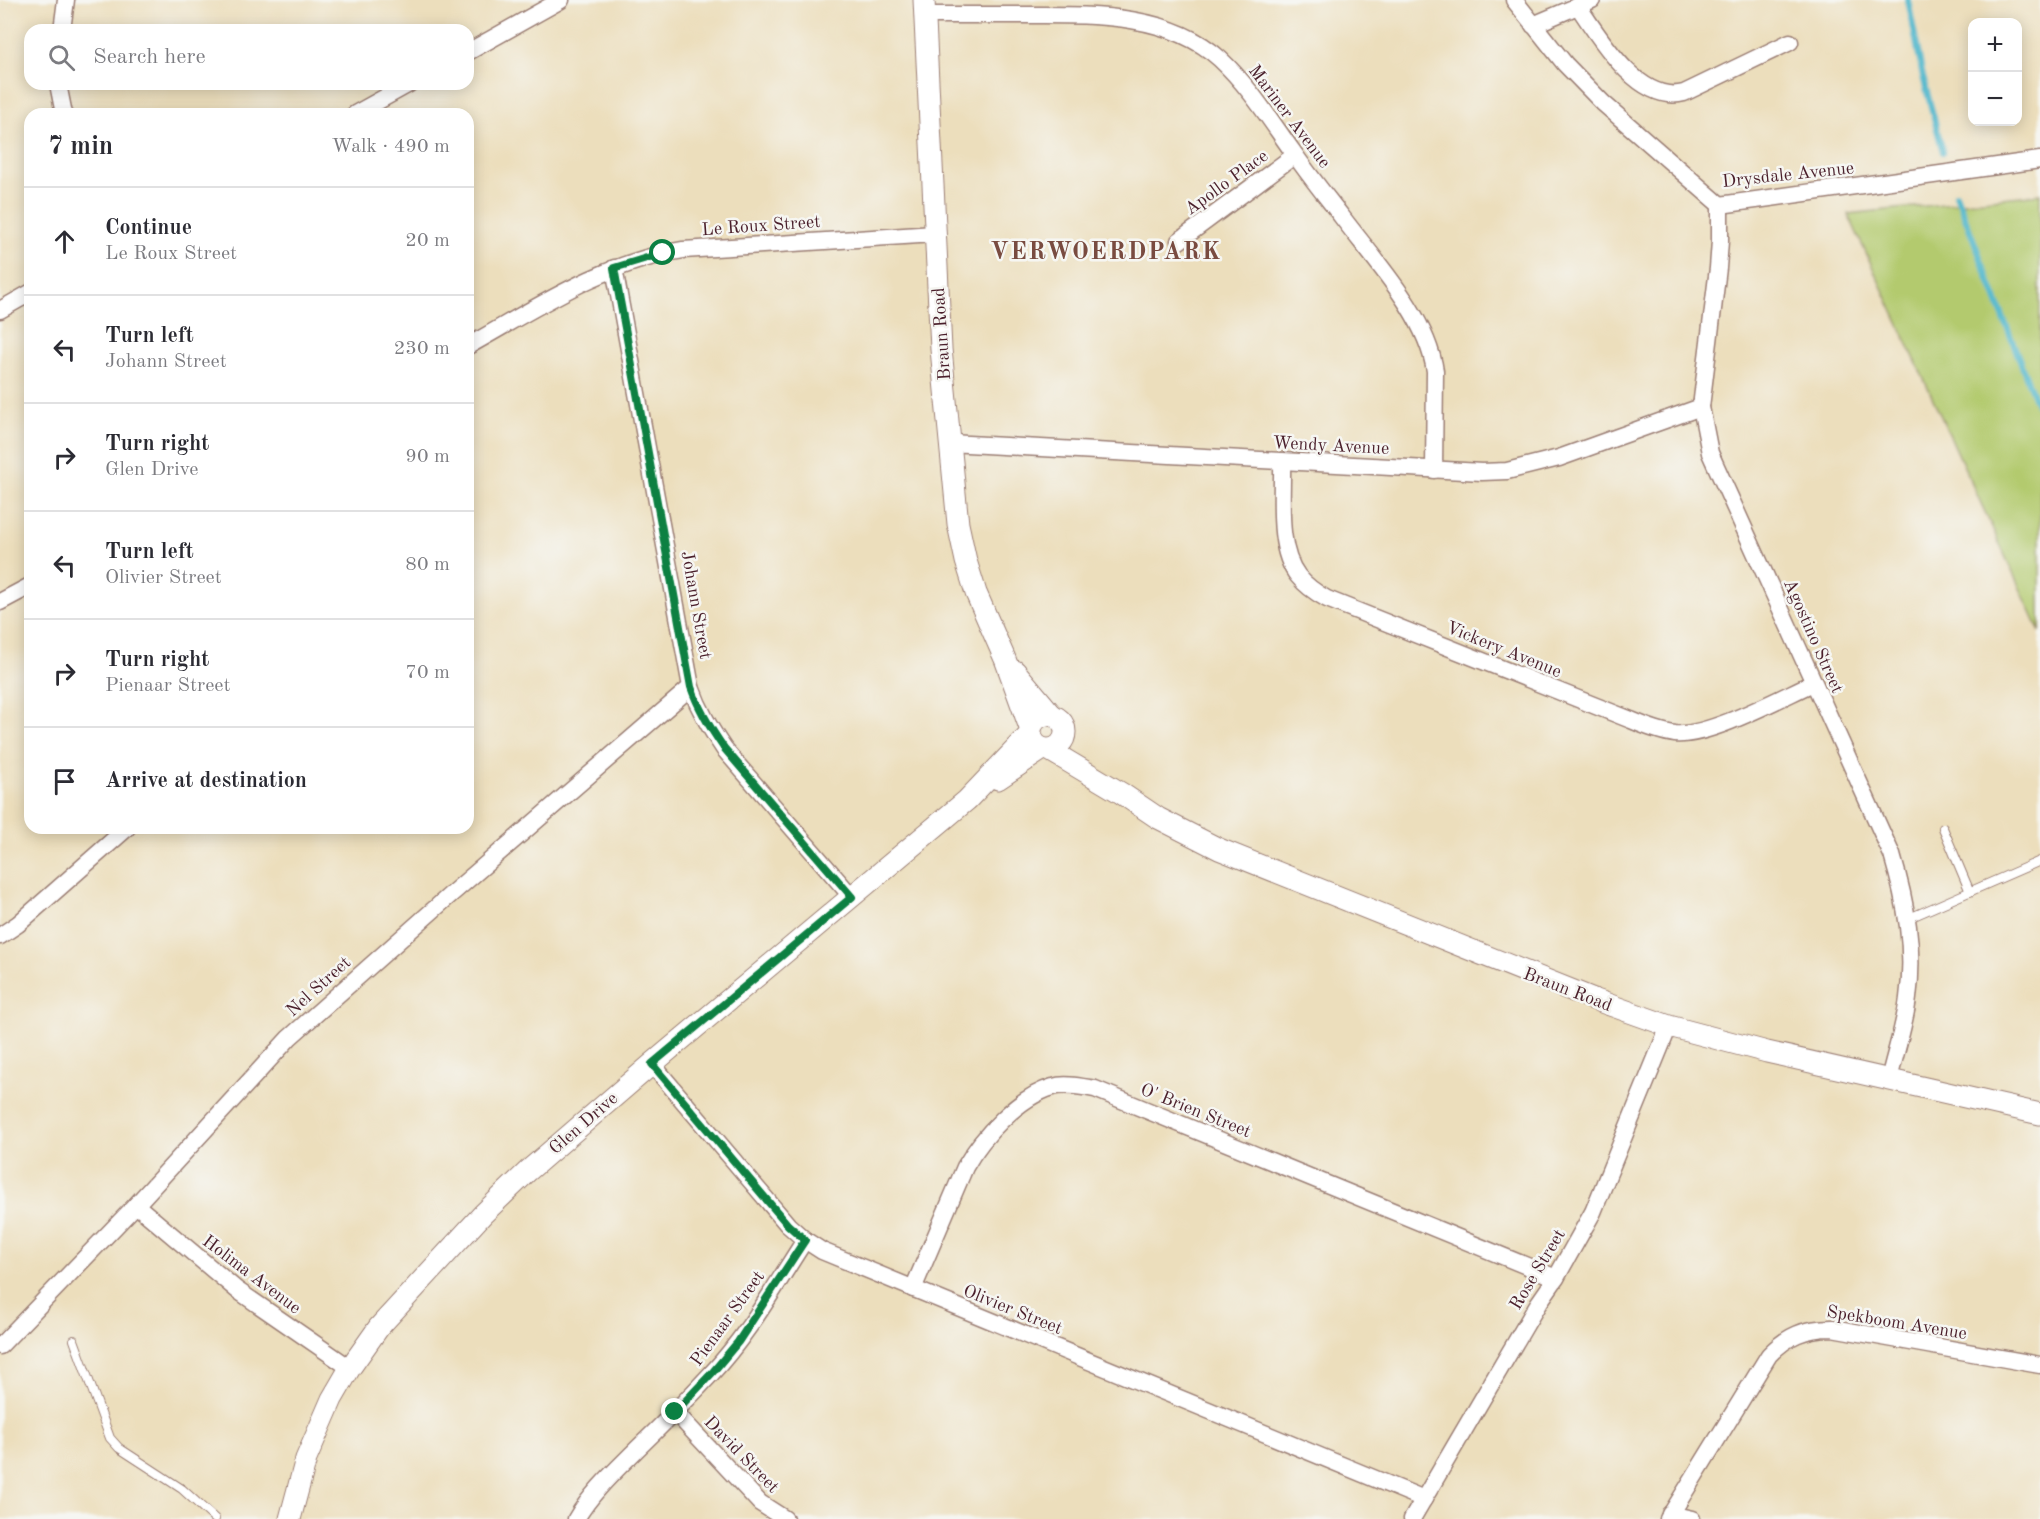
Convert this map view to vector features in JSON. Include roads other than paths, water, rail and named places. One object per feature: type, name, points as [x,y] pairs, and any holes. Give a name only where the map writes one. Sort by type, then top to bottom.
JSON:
[{"type":"street","points":[[63,24],[66,0]]},
{"type":"street","points":[[474,48],[561,0]]},
{"type":"street","name":"Drysdale Avenue","points":[[1514,0],[1565,64],[1603,103],[1720,205],[2040,160]]},
{"type":"street","points":[[1533,25],[1585,3],[1616,59],[1627,70],[1663,94],[1674,96],[1790,42]]},
{"type":"street","name":"Mariner Avenue","points":[[925,8],[1130,19],[1176,33],[1205,48],[1232,71],[1261,106],[1423,329],[1433,357],[1435,371],[1434,470]]},
{"type":"street","name":"Braun Road","points":[[925,8],[935,234],[949,443],[958,524],[976,594],[1043,740],[1158,818],[1218,849],[1531,975],[1669,1026],[1767,1052],[2040,1114]]},
{"type":"street","points":[[59,90],[63,108]]},
{"type":"street","points":[[366,108],[398,90]]},
{"type":"street","name":"Apollo Place","points":[[1179,240],[1295,155]]},
{"type":"street","name":"Agostino Street","points":[[1720,205],[1718,268],[1701,407],[1710,453],[1892,855],[1902,888],[1911,969],[1908,1000],[1889,1080]]},
{"type":"street","name":"Le Roux Street","points":[[474,343],[614,268],[645,257],[683,250],[935,234]]},
{"type":"street","name":"Johann Street","points":[[614,268],[691,687],[698,708],[724,748],[852,897]]},
{"type":"street","points":[[0,310],[24,297]]},
{"type":"street","name":"Wendy Avenue","points":[[949,443],[1434,470],[1507,471],[1559,458],[1701,407]]},
{"type":"street","name":"Vickery Avenue","points":[[1282,461],[1284,544],[1288,561],[1309,588],[1327,599],[1631,720],[1675,734],[1689,733],[1724,723],[1813,683]]},
{"type":"street","points":[[0,602],[24,589]]},
{"type":"street","name":"Braun Road","points":[[1005,659],[1052,715]]},
{"type":"street","name":"Nel Street","points":[[0,1346],[136,1205],[289,1038],[440,903],[691,687]]},
{"type":"street","name":"Glen Drive","points":[[290,1519],[306,1459],[332,1399],[350,1368],[379,1327],[483,1214],[528,1171],[652,1064],[967,800],[1043,740],[1036,719],[1052,715]]},
{"type":"street","points":[[0,936],[33,911],[120,834]]},
{"type":"street","name":"Rose Street","points":[[1412,1519],[1593,1212],[1669,1026]]},
{"type":"street","name":"Olivier Street","points":[[652,1064],[788,1225],[805,1240],[838,1258],[1424,1499]]},
{"type":"street","name":"O' Brien Street","points":[[913,1289],[974,1150],[991,1130],[1021,1104],[1054,1086],[1095,1089],[1556,1278]]},
{"type":"street","name":"Holima Avenue","points":[[136,1205],[237,1290],[350,1368]]},
{"type":"street","name":"Pienaar Street","points":[[576,1519],[584,1504],[600,1486],[675,1412],[733,1348],[750,1326],[805,1240]]},
{"type":"street","name":"Spekboom Avenue","points":[[1669,1517],[1769,1355],[1780,1343],[1795,1334],[1813,1329],[1832,1328],[2040,1365]]},
{"type":"street","name":"David Street","points":[[675,1412],[760,1503],[784,1519]]},
{"type":"street","points":[[1669,1517],[1692,1519]]},
{"type":"lane","points":[[1943,828],[1970,892]]},
{"type":"lane","points":[[1907,919],[2040,861]]},
{"type":"lane","points":[[74,1340],[110,1438],[119,1448],[182,1489],[215,1519]]},
{"type":"waterway","points":[[1908,0],[1923,77],[1943,152]]},
{"type":"waterway","points":[[1956,194],[2040,413]]},
{"type":"district","name":"VERWOERDPARK","points":[[1106,251]]}]
